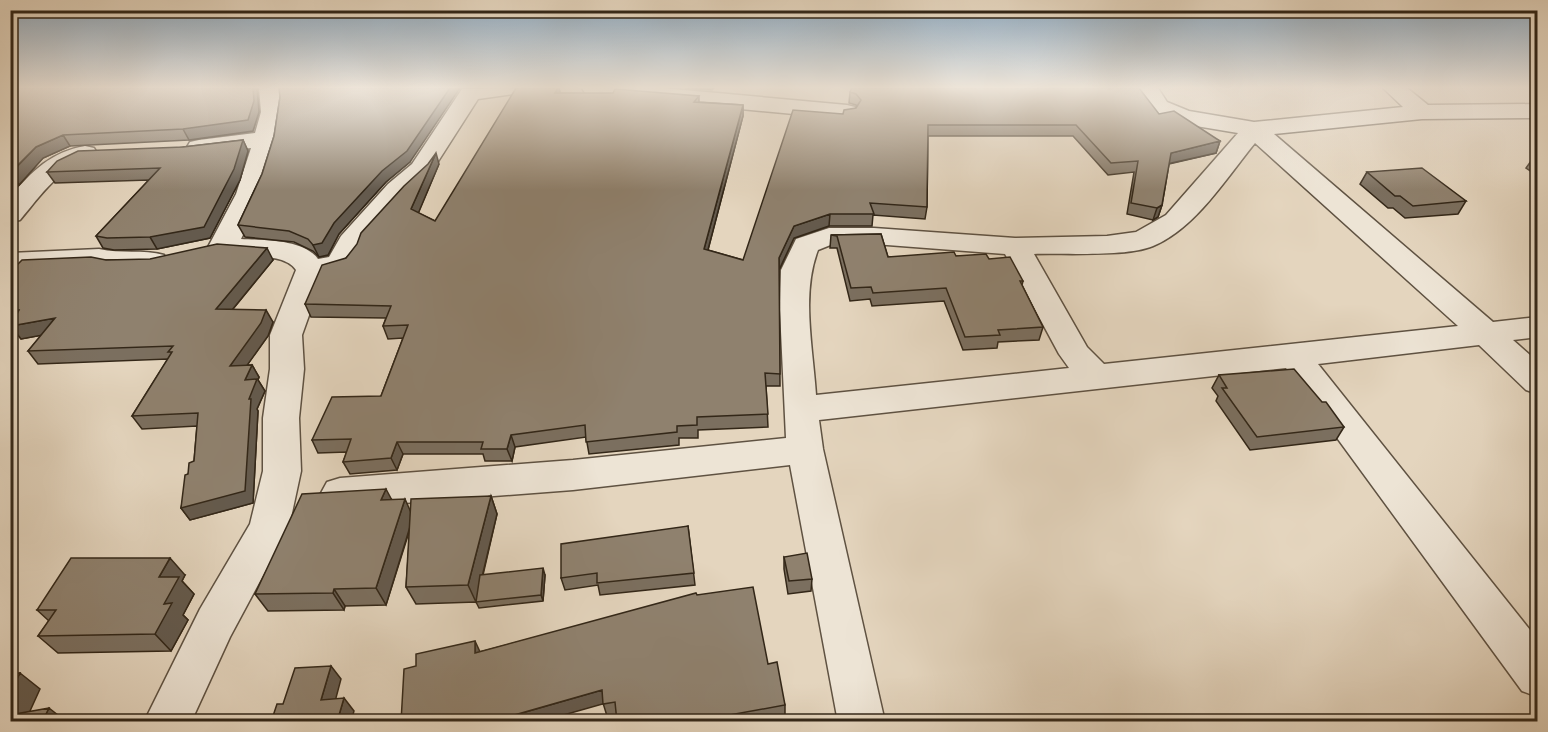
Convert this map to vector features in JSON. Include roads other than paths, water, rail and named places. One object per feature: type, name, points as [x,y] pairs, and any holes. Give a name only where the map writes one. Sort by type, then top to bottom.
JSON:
[{"type":"street","points":[[223,246],[256,182],[269,122]]},
{"type":"street","points":[[311,270],[339,263],[346,255],[351,242],[397,189],[422,169],[452,122]]},
{"type":"street","points":[[1214,122],[1254,129],[1322,122]]},
{"type":"street","points":[[862,722],[805,449],[800,409],[796,270],[806,244],[830,236],[874,236],[1016,246],[1107,244],[1143,240],[1176,220],[1254,129]]},
{"type":"street","points":[[1254,129],[1488,335],[1538,382]]},
{"type":"street","points":[[178,149],[265,139]]},
{"type":"street","points":[[10,214],[54,165],[80,153],[112,152]]},
{"type":"street","points":[[10,262],[99,258],[114,261],[157,261],[223,246],[276,249],[303,258],[311,270]]},
{"type":"street","points":[[1016,246],[1075,354],[1096,377]]},
{"type":"street","points":[[167,722],[215,623],[269,527],[282,471],[281,418],[287,369],[286,335],[311,270]]},
{"type":"street","points":[[800,409],[1488,335],[1538,327]]},
{"type":"street","points":[[1294,356],[1538,676]]},
{"type":"street","points":[[276,497],[538,478],[725,460],[805,449]]}]
